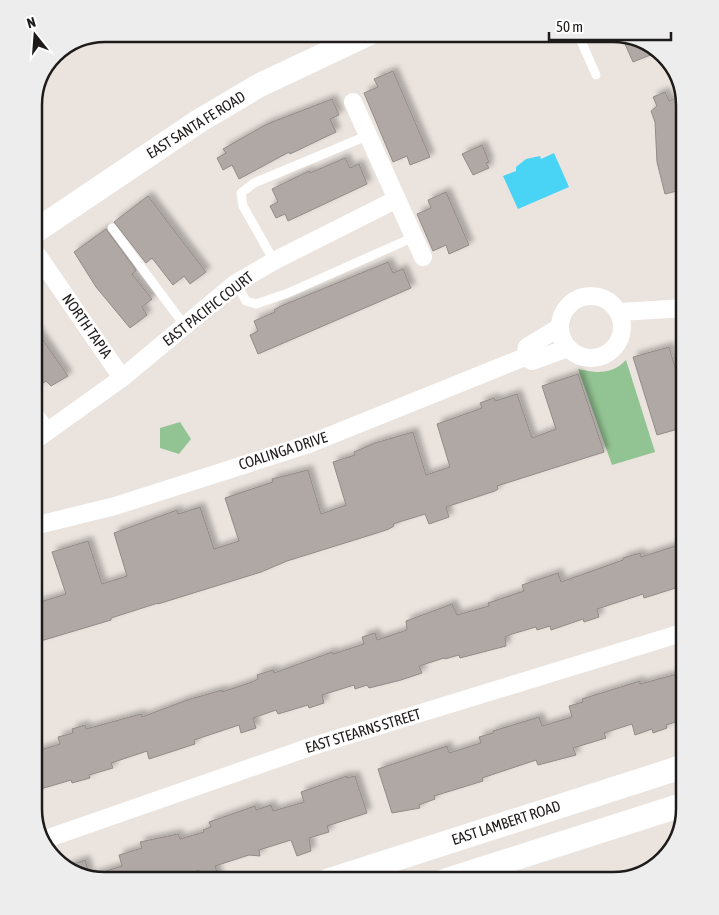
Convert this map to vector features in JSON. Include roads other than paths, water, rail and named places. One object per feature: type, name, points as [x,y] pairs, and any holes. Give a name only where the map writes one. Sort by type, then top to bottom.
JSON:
[{"type":"main road","name":"EAST SANTA FE ROAD","points":[[43,226],[216,111],[258,86],[350,42]]},
{"type":"main road","name":"EAST LAMBERT ROAD","points":[[355,872],[676,769]]},
{"type":"main road","points":[[472,872],[676,807]]},
{"type":"street","points":[[353,102],[423,257]]},
{"type":"street","name":"EAST PACIFIC COURT","points":[[43,435],[122,378],[236,284],[274,260],[398,199]]},
{"type":"street","name":"NORTH TAPIA","points":[[43,263],[122,378]]},
{"type":"street","points":[[584,296],[604,298],[621,320],[617,346],[602,356],[584,358],[568,348],[563,342],[560,327],[567,308],[574,300],[584,296]]},
{"type":"street","points":[[621,320],[676,309]]},
{"type":"street","points":[[526,357],[527,346],[560,327]]},
{"type":"street","name":"COALINGA DRIVE","points":[[42,524],[115,506],[308,444],[526,357],[532,361],[568,348]]},
{"type":"street","name":"EAST STEARNS STREET","points":[[49,838],[313,746],[676,635]]},
{"type":"lane","points":[[582,43],[596,75]]},
{"type":"lane","points":[[274,260],[243,206],[241,193],[254,184],[369,135]]},
{"type":"lane","points":[[112,228],[185,326]]},
{"type":"lane","points":[[236,284],[246,301],[256,304],[288,293],[414,237]]},
{"type":"lane","points":[[43,418],[51,429]]},
{"type":"water","points":[[554,153],[569,187],[518,209],[503,176],[516,171],[516,167],[526,159],[540,156],[541,159]]}]
